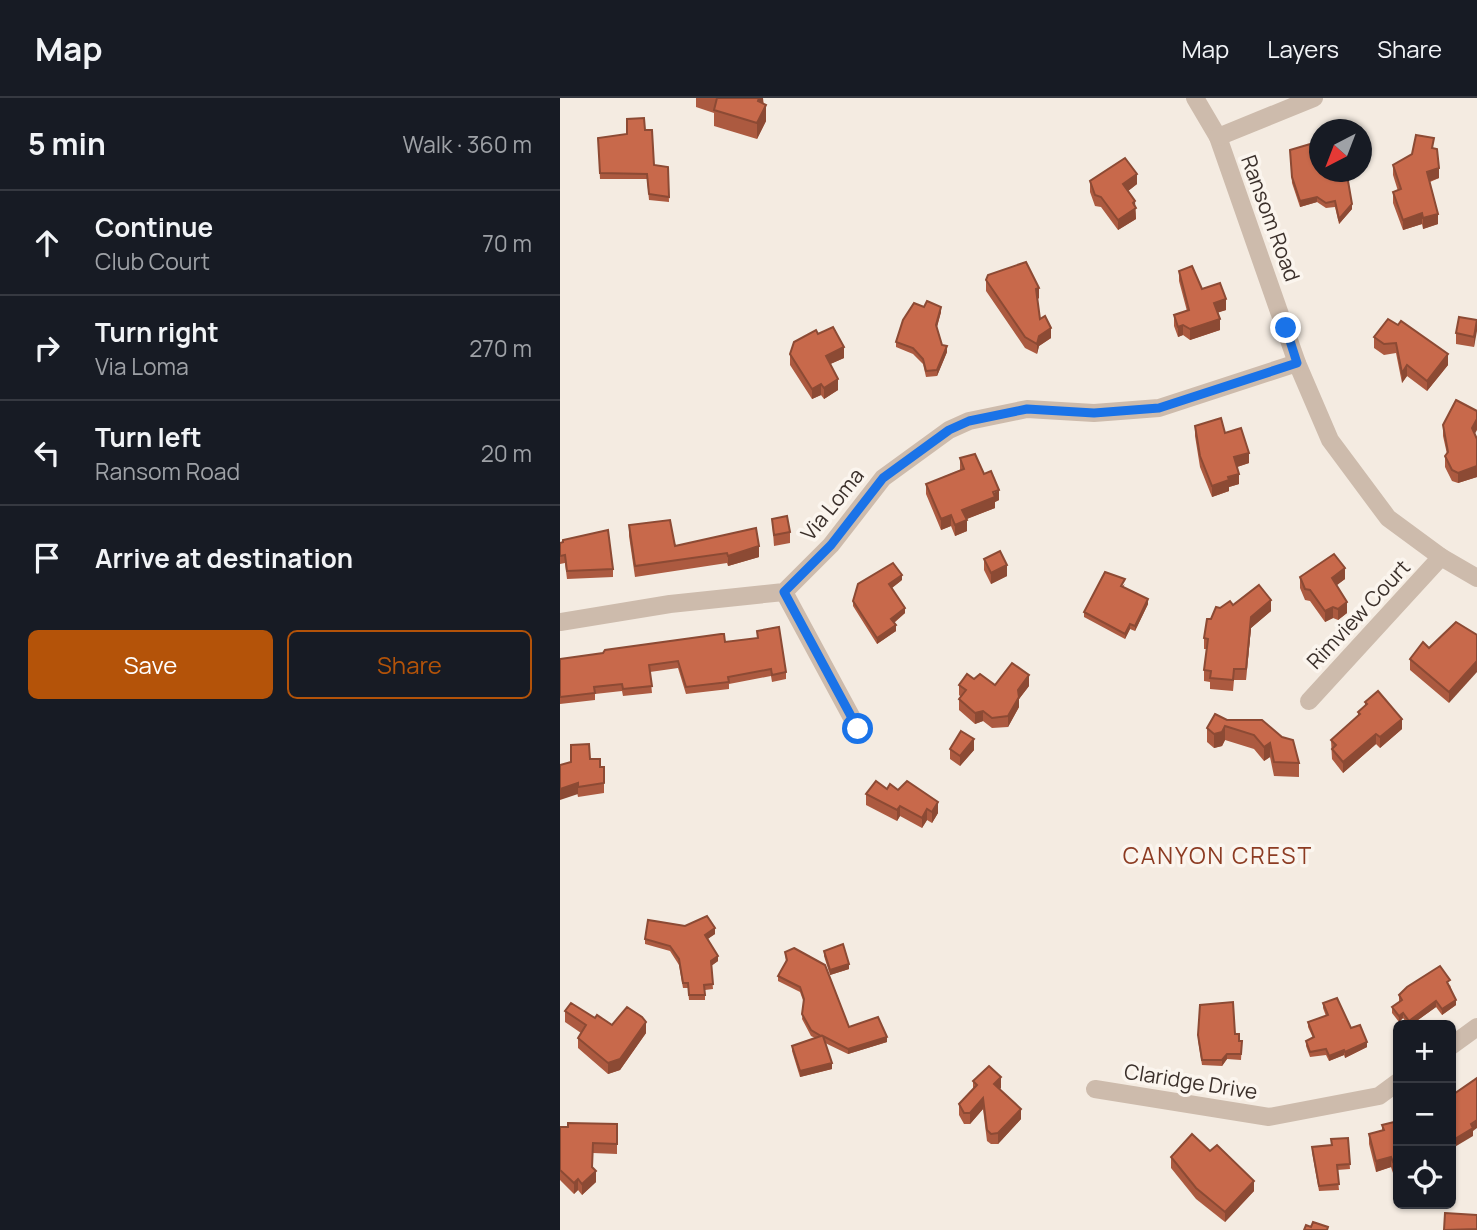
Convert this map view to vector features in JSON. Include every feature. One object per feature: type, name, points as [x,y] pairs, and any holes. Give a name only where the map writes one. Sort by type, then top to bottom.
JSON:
[{"type":"street","name":"Ransom Road","points":[[1195,98],[1218,137],[1297,363],[1330,440],[1388,518],[1441,557],[1477,578]]},
{"type":"street","points":[[1218,137],[1314,98]]},
{"type":"street","name":"Via Loma","points":[[784,592],[831,545],[883,478],[949,430],[969,421],[1027,409],[1094,413],[1159,408],[1297,363]]},
{"type":"street","name":"Rimview Court","points":[[1308,701],[1441,557]]},
{"type":"street","points":[[560,622],[670,604],[784,592],[858,729]]},
{"type":"street","points":[[1456,1042],[1477,1027]]},
{"type":"street","name":"Claridge Drive","points":[[1096,1089],[1269,1117],[1378,1096],[1397,1083]]},
{"type":"building","points":[[717,98],[759,98],[758,101],[766,105],[757,123],[714,110]]},
{"type":"building","points":[[644,118],[645,130],[652,130],[654,165],[668,167],[669,197],[649,194],[647,174],[600,173],[598,138],[627,134],[627,119]]},
{"type":"building","points":[[1416,135],[1434,138],[1432,148],[1437,149],[1439,168],[1427,172],[1438,214],[1423,218],[1422,213],[1403,220],[1393,192],[1401,189],[1393,165],[1412,154]]},
{"type":"building","points":[[1309,144],[1309,182],[1348,182],[1352,204],[1339,219],[1335,201],[1326,203],[1317,197],[1300,201],[1292,177],[1290,150]]},
{"type":"building","points":[[1125,158],[1137,174],[1123,184],[1135,201],[1133,203],[1136,208],[1118,220],[1101,197],[1095,195],[1090,181]]},
{"type":"building","points":[[1026,262],[1039,288],[1036,289],[1040,319],[1045,316],[1051,328],[1039,336],[1037,344],[1025,337],[986,280],[988,275]]},
{"type":"building","points":[[1192,266],[1202,289],[1220,283],[1226,299],[1214,303],[1220,319],[1190,329],[1183,325],[1178,327],[1174,315],[1189,310],[1179,271]]},
{"type":"building","points":[[927,301],[941,307],[936,325],[942,345],[947,346],[937,370],[926,371],[923,359],[913,348],[896,342],[903,320],[914,303],[924,307]]},
{"type":"building","points":[[1459,317],[1477,320],[1474,337],[1456,333]]},
{"type":"building","points":[[1388,319],[1398,325],[1401,321],[1448,354],[1427,381],[1407,365],[1402,373],[1396,343],[1384,344],[1374,337]]},
{"type":"building","points":[[833,327],[844,347],[826,356],[838,379],[824,388],[821,384],[812,389],[790,354],[794,342],[816,330],[818,334]]},
{"type":"building","points":[[1456,400],[1477,411],[1477,419],[1472,428],[1477,439],[1477,466],[1458,473],[1452,470],[1445,456],[1448,452],[1443,425]]},
{"type":"building","points":[[1221,418],[1225,433],[1241,428],[1249,453],[1234,457],[1239,474],[1212,486],[1200,456],[1195,426]]},
{"type":"building","points":[[975,454],[984,474],[991,471],[999,490],[993,492],[995,497],[962,510],[967,520],[955,525],[951,515],[941,519],[926,484],[964,469],[960,458]]},
{"type":"building","points":[[787,516],[790,532],[774,535],[772,519]]},
{"type":"building","points":[[670,520],[675,546],[756,528],[759,546],[728,556],[727,553],[635,566],[629,525]]},
{"type":"building","points":[[608,530],[613,569],[567,571],[565,555],[560,556],[560,543],[563,540]]},
{"type":"building","points":[[1000,551],[1007,565],[991,573],[984,559]]},
{"type":"building","points":[[1334,554],[1345,568],[1332,578],[1347,602],[1338,609],[1333,607],[1325,611],[1310,590],[1305,589],[1300,577]]},
{"type":"building","points":[[893,563],[902,575],[889,584],[905,608],[891,619],[896,625],[877,638],[853,601],[858,584]]},
{"type":"building","points":[[1105,572],[1125,579],[1121,586],[1148,599],[1135,626],[1130,624],[1125,634],[1084,612]]},
{"type":"building","points":[[1259,585],[1271,600],[1251,617],[1246,669],[1234,669],[1233,680],[1210,678],[1211,671],[1204,670],[1208,639],[1204,638],[1207,619],[1211,619],[1216,607],[1220,608],[1230,601],[1233,605]]},
{"type":"building","points":[[1456,622],[1477,635],[1477,661],[1449,692],[1410,659],[1423,642],[1429,648]]},
{"type":"building","points":[[779,627],[786,672],[772,675],[771,669],[728,677],[729,682],[686,687],[678,661],[649,665],[652,686],[623,689],[622,684],[594,687],[595,693],[560,697],[560,659],[721,634],[724,634],[725,642],[758,638],[757,631]]},
{"type":"building","points":[[1012,663],[1029,675],[1018,690],[1019,697],[1008,716],[992,718],[983,711],[975,713],[959,699],[966,690],[959,685],[967,674],[974,679],[980,674],[995,685]]},
{"type":"building","points":[[1378,691],[1402,719],[1380,737],[1376,734],[1343,762],[1332,749],[1336,745],[1331,740],[1360,714],[1358,712],[1367,704],[1365,702]]},
{"type":"building","points":[[1215,714],[1227,720],[1262,720],[1282,737],[1293,740],[1299,763],[1274,762],[1270,743],[1264,747],[1254,735],[1225,726],[1222,732],[1214,734],[1207,728]]},
{"type":"building","points":[[961,731],[974,739],[960,756],[950,749]]},
{"type":"building","points":[[589,744],[590,759],[600,759],[600,767],[604,767],[604,783],[578,787],[578,783],[560,789],[560,765],[571,762],[571,745]]},
{"type":"building","points":[[876,781],[887,789],[890,784],[898,790],[907,781],[938,802],[932,812],[927,809],[922,818],[900,806],[897,810],[866,794]]},
{"type":"building","points":[[707,916],[715,928],[705,935],[718,956],[711,961],[713,984],[704,985],[705,995],[689,995],[688,983],[683,983],[679,959],[670,946],[645,939],[648,920],[685,926]]},
{"type":"building","points":[[843,944],[849,964],[830,970],[824,951]]},
{"type":"building","points":[[794,948],[825,965],[849,1027],[878,1017],[887,1037],[848,1049],[823,1036],[832,1063],[800,1071],[792,1046],[821,1036],[811,1030],[802,1014],[804,999],[800,987],[778,976],[787,960],[785,952]]},
{"type":"building","points":[[1440,966],[1450,980],[1447,982],[1456,1000],[1442,1009],[1436,1001],[1408,1020],[1403,1013],[1399,1016],[1392,1007],[1402,1000],[1399,995]]},
{"type":"building","points":[[1337,998],[1351,1028],[1360,1025],[1367,1042],[1329,1056],[1326,1049],[1310,1052],[1306,1041],[1314,1037],[1308,1022],[1328,1015],[1323,1003]]},
{"type":"building","points":[[1233,1002],[1235,1034],[1239,1034],[1239,1041],[1242,1041],[1241,1054],[1227,1054],[1222,1060],[1202,1060],[1198,1035],[1200,1005]]},
{"type":"building","points":[[571,1003],[612,1025],[627,1007],[646,1022],[620,1059],[608,1063],[578,1038],[586,1025],[565,1011]]},
{"type":"building","points":[[989,1066],[1001,1077],[994,1084],[1021,1109],[998,1133],[991,1134],[987,1130],[983,1098],[970,1113],[964,1113],[959,1104],[977,1085],[973,1081]]},
{"type":"building","points":[[1477,1078],[1477,1120],[1471,1124],[1473,1128],[1456,1138],[1456,1093]]},
{"type":"building","points":[[1393,1122],[1393,1162],[1391,1157],[1376,1161],[1369,1134],[1384,1130],[1382,1125]]},
{"type":"building","points":[[568,1123],[617,1124],[617,1144],[593,1143],[592,1167],[596,1171],[582,1184],[578,1179],[574,1183],[560,1170],[560,1127],[568,1127]]},
{"type":"building","points":[[1192,1134],[1210,1151],[1217,1145],[1254,1181],[1225,1212],[1196,1188],[1171,1157]]},
{"type":"building","points":[[1348,1138],[1350,1164],[1337,1165],[1339,1184],[1319,1186],[1312,1147],[1332,1145],[1331,1139]]},
{"type":"building","points":[[1445,1213],[1477,1215],[1477,1229],[1444,1230]]},
{"type":"building","points":[[1313,1222],[1328,1227],[1327,1230],[1304,1230],[1306,1225],[1311,1227]]},
{"type":"district","name":"CANYON CREST","points":[[1218,855]]},
{"type":"route","points":[[858,729],[784,592],[831,545],[883,478],[949,430],[969,421],[1027,409],[1094,413],[1159,408],[1297,363],[1286,328]]}]
